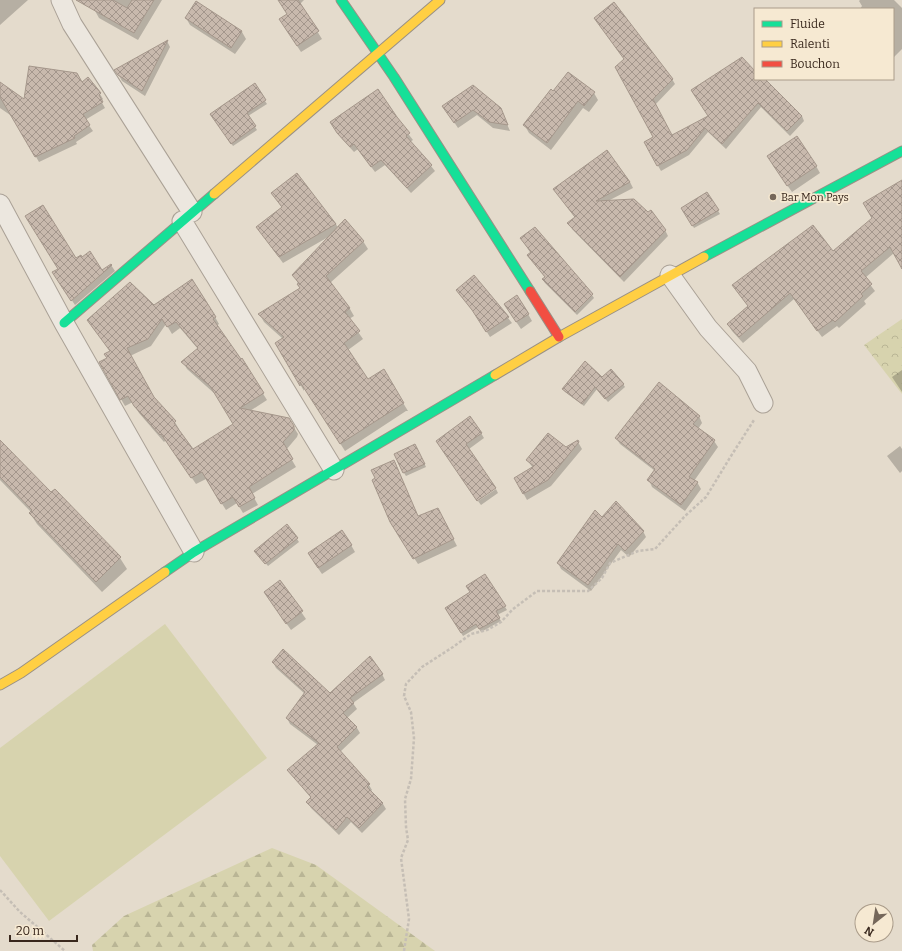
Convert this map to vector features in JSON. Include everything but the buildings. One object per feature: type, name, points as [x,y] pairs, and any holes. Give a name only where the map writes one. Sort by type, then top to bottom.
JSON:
[{"type":"main road","points":[[341,0],[394,77],[559,337]]},
{"type":"main road","points":[[64,323],[440,0]]},
{"type":"main road","points":[[0,685],[21,673],[194,552],[559,337],[670,275],[902,151]]},
{"type":"street","points":[[61,0],[72,24],[187,217],[334,470]]},
{"type":"street","points":[[0,204],[64,323],[194,552]]},
{"type":"street","points":[[670,275],[708,328],[747,371],[763,403]]},
{"type":"path","points":[[404,951],[409,919],[401,858],[408,840],[405,799],[411,779],[414,738],[412,712],[404,696],[406,684],[422,667],[471,634],[487,630],[501,622],[513,609],[537,591],[588,590],[602,578],[610,563],[638,551],[655,549],[684,516],[706,497],[750,428],[763,403]]},
{"type":"path","points":[[0,890],[20,912],[65,951]]},
{"type":"green space","points":[[902,319],[902,394],[864,345]]},
{"type":"green space","points":[[165,624],[267,758],[49,921],[0,856],[0,748]]},
{"type":"green space","points":[[272,848],[316,865],[435,951],[93,951],[92,945],[124,916]]},
{"type":"traffic: fast","points":[[341,0],[394,77],[530,291]]},
{"type":"traffic: fast","points":[[704,257],[902,151]]},
{"type":"traffic: fast","points":[[64,323],[214,194]]},
{"type":"traffic: fast","points":[[165,572],[194,552],[495,375]]},
{"type":"traffic: slow","points":[[214,194],[440,0]]},
{"type":"traffic: slow","points":[[495,375],[559,337],[704,257]]},
{"type":"traffic: slow","points":[[0,685],[21,673],[165,572]]},
{"type":"traffic: jam","points":[[530,291],[559,337]]},
{"type":"place","name":"Bar Mon Pays","points":[[773,197]]}]
